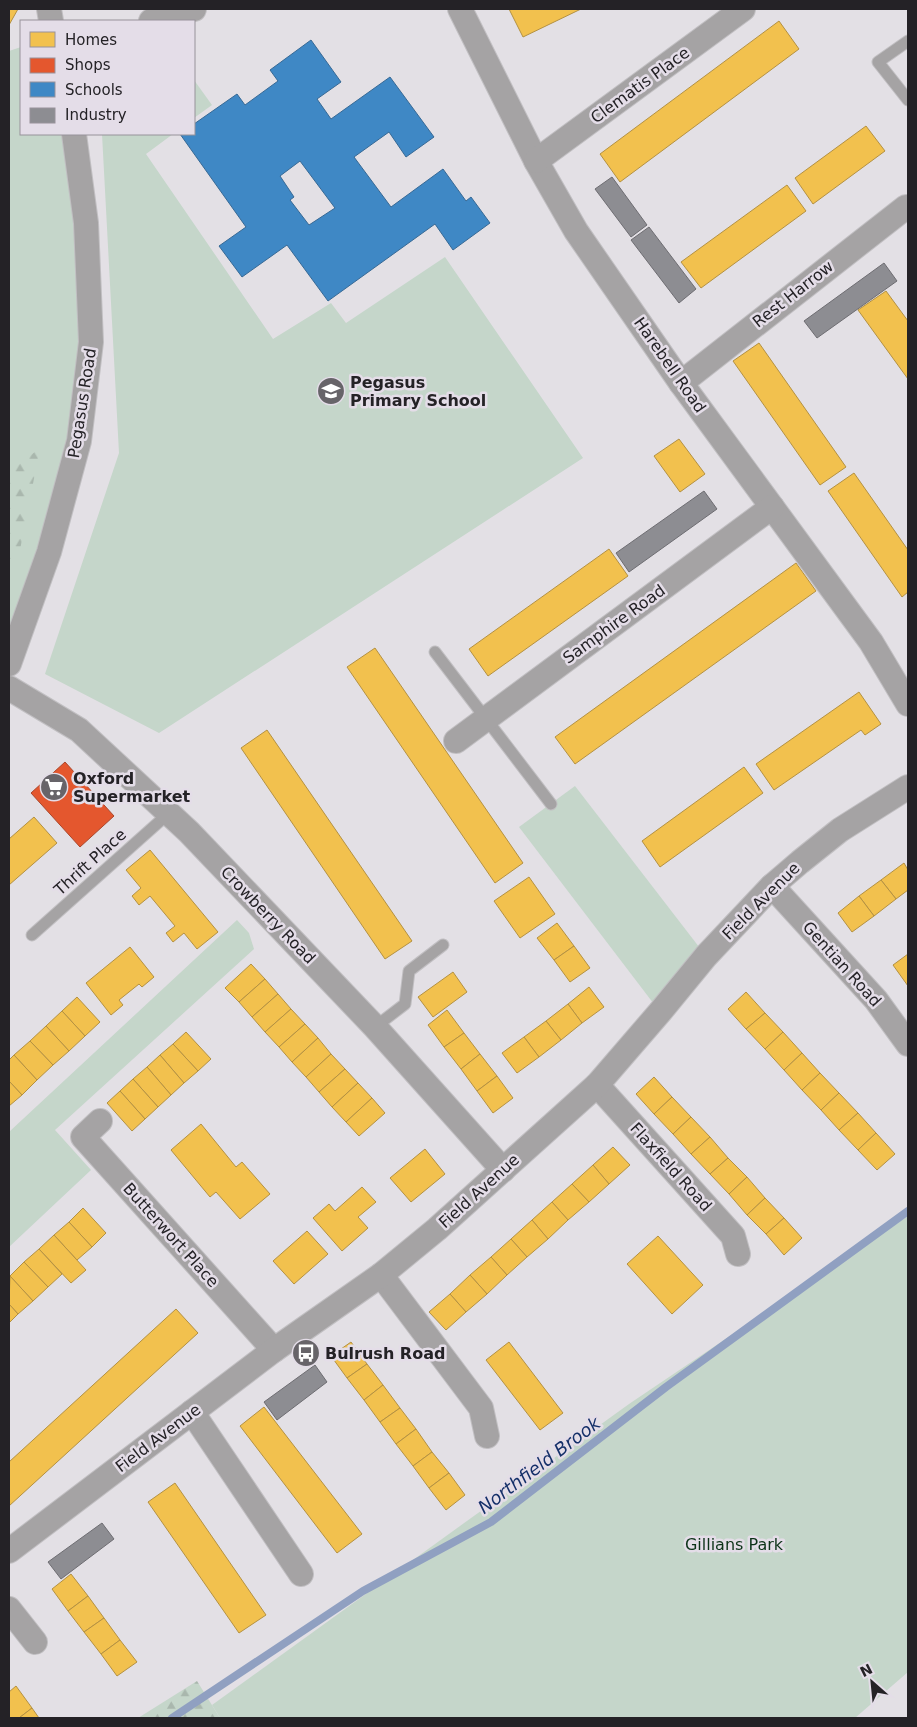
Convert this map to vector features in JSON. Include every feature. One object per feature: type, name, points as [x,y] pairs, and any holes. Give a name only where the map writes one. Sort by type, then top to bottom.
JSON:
[{"type":"street","points":[[155,20],[194,9]]},
{"type":"street","name":"Harebell Road","points":[[460,9],[536,161],[576,231],[681,383],[871,642],[908,704]]},
{"type":"street","name":"Clematis Place","points":[[536,161],[743,9]]},
{"type":"street","name":"Pegasus Road","points":[[9,664],[49,552],[79,441],[82,421],[91,342],[86,223],[74,135]]},
{"type":"street","name":"Rest Harrow","points":[[681,383],[906,207]]},
{"type":"street","name":"Samphire Road","points":[[456,741],[772,507]]},
{"type":"street","name":"Crowberry Road","points":[[9,688],[79,730],[202,846],[375,1027],[503,1170]]},
{"type":"street","name":"Field Avenue","points":[[9,1551],[274,1350],[381,1275],[437,1229],[597,1085],[706,956],[772,886],[840,830],[908,787]]},
{"type":"street","name":"Gentian Road","points":[[772,886],[876,1000],[908,1044]]},
{"type":"street","name":"Flaxfield Road","points":[[597,1085],[733,1236],[738,1254]]},
{"type":"street","name":"Butterwort Place","points":[[100,1121],[83,1137],[274,1350]]},
{"type":"street","points":[[381,1275],[480,1408],[486,1436]]},
{"type":"street","points":[[192,1412],[301,1574]]},
{"type":"street","points":[[9,1610],[34,1642]]},
{"type":"lane","points":[[908,41],[878,62],[908,100]]},
{"type":"lane","points":[[435,652],[551,804]]},
{"type":"lane","name":"Thrift Place","points":[[32,935],[168,813]]},
{"type":"lane","points":[[375,1027],[405,1004],[409,970],[443,945]]},
{"type":"green space","points":[[20,47],[20,135],[74,135],[86,223],[79,441],[9,664],[9,51]]},
{"type":"green space","points":[[195,81],[212,105],[195,117]]},
{"type":"green space","points":[[102,135],[172,135],[146,154],[273,339],[331,303],[346,323],[445,257],[583,458],[159,733],[45,674],[119,453]]},
{"type":"green space","points":[[40,448],[17,565],[9,573],[9,472]]},
{"type":"green space","points":[[575,786],[706,956],[660,1012],[519,827]]},
{"type":"green space","points":[[237,920],[249,933],[254,949],[55,1130],[91,1170],[9,1247],[9,1132]]},
{"type":"green space","name":"Gillians Park","points":[[908,1216],[908,1672],[855,1718],[220,1718],[212,1705],[629,1404]]},
{"type":"green space","points":[[197,1681],[220,1718],[138,1718]]},
{"type":"building: Homes","points":[[9,9],[18,9],[9,25]]},
{"type":"building: Homes","points":[[509,9],[581,9],[523,37]]},
{"type":"building: Homes","points":[[779,21],[799,49],[620,182],[600,154]]},
{"type":"building: Homes","points":[[866,126],[885,151],[813,204],[795,178]]},
{"type":"building: Homes","points":[[787,185],[806,211],[701,288],[681,262]]},
{"type":"building: Homes","points":[[886,291],[908,321],[908,379],[858,310]]},
{"type":"building: Homes","points":[[759,343],[846,467],[820,485],[733,361]]},
{"type":"building: Homes","points":[[679,439],[705,474],[680,492],[654,456]]},
{"type":"building: Homes","points":[[854,473],[908,550],[908,592],[902,597],[828,491]]},
{"type":"building: Homes","points":[[609,549],[628,576],[488,676],[469,649]]},
{"type":"building: Homes","points":[[796,563],[816,591],[575,764],[555,737]]},
{"type":"building: Homes","points":[[375,648],[523,863],[495,883],[347,667]]},
{"type":"building: Homes","points":[[859,692],[881,724],[865,735],[861,730],[774,790],[756,764]]},
{"type":"building: Homes","points":[[267,730],[412,941],[385,959],[241,748]]},
{"type":"building: Homes","points":[[744,767],[763,793],[660,867],[642,841]]},
{"type":"building: Homes","points":[[34,817],[57,843],[9,885],[9,839]]},
{"type":"building: Homes","points":[[150,850],[218,932],[197,949],[184,933],[173,942],[166,933],[175,926],[150,896],[139,905],[132,896],[141,888],[126,870]]},
{"type":"building: Homes","points":[[904,863],[908,870],[908,890],[896,899],[881,880]]},
{"type":"building: Homes","points":[[529,877],[555,914],[520,938],[494,901]]},
{"type":"building: Homes","points":[[881,880],[896,899],[874,916],[859,896]]},
{"type":"building: Homes","points":[[859,896],[874,916],[852,932],[838,913]]},
{"type":"building: Homes","points":[[557,923],[574,946],[554,960],[537,938]]},
{"type":"building: Homes","points":[[574,946],[590,968],[570,982],[554,960]]},
{"type":"building: Homes","points":[[130,947],[154,977],[142,987],[139,984],[119,1000],[123,1005],[111,1015],[86,983]]},
{"type":"building: Homes","points":[[908,954],[908,986],[893,965]]},
{"type":"building: Homes","points":[[251,964],[265,979],[239,1002],[225,988]]},
{"type":"building: Homes","points":[[453,972],[467,992],[433,1017],[418,997]]},
{"type":"building: Homes","points":[[265,979],[278,994],[252,1017],[239,1002]]},
{"type":"building: Homes","points":[[589,987],[604,1007],[582,1023],[568,1004]]},
{"type":"building: Homes","points":[[746,992],[765,1013],[746,1029],[728,1009]]},
{"type":"building: Homes","points":[[278,994],[291,1009],[265,1032],[252,1017]]},
{"type":"building: Homes","points":[[77,997],[100,1022],[85,1036],[62,1011]]},
{"type":"building: Homes","points":[[568,1004],[582,1023],[561,1040],[546,1021]]},
{"type":"building: Homes","points":[[291,1009],[305,1024],[279,1047],[265,1032]]},
{"type":"building: Homes","points":[[447,1010],[464,1033],[444,1047],[428,1025]]},
{"type":"building: Homes","points":[[62,1011],[85,1036],[69,1051],[46,1026]]},
{"type":"building: Homes","points":[[765,1013],[783,1032],[765,1049],[746,1029]]},
{"type":"building: Homes","points":[[546,1021],[561,1040],[539,1057],[524,1037]]},
{"type":"building: Homes","points":[[305,1024],[318,1038],[292,1062],[279,1047]]},
{"type":"building: Homes","points":[[46,1026],[69,1051],[53,1065],[30,1041]]},
{"type":"building: Homes","points":[[186,1032],[211,1059],[198,1071],[173,1044]]},
{"type":"building: Homes","points":[[783,1032],[802,1053],[784,1070],[765,1049]]},
{"type":"building: Homes","points":[[464,1033],[480,1054],[461,1069],[444,1047]]},
{"type":"building: Homes","points":[[524,1037],[539,1057],[517,1073],[502,1053]]},
{"type":"building: Homes","points":[[318,1038],[331,1054],[306,1077],[292,1062]]},
{"type":"building: Homes","points":[[30,1041],[53,1065],[37,1080],[14,1055]]},
{"type":"building: Homes","points":[[173,1044],[198,1071],[184,1083],[160,1055]]},
{"type":"building: Homes","points":[[802,1053],[820,1073],[802,1090],[784,1070]]},
{"type":"building: Homes","points":[[331,1054],[345,1069],[319,1092],[306,1077]]},
{"type":"building: Homes","points":[[480,1054],[497,1076],[477,1091],[461,1069]]},
{"type":"building: Homes","points":[[14,1055],[37,1080],[22,1095],[9,1081],[9,1060]]},
{"type":"building: Homes","points":[[160,1055],[184,1083],[171,1095],[147,1067]]},
{"type":"building: Homes","points":[[147,1067],[171,1095],[158,1107],[133,1079]]},
{"type":"building: Homes","points":[[345,1069],[358,1083],[332,1107],[319,1092]]},
{"type":"building: Homes","points":[[820,1073],[839,1093],[821,1110],[802,1090]]},
{"type":"building: Homes","points":[[497,1076],[513,1098],[493,1113],[477,1091]]},
{"type":"building: Homes","points":[[654,1077],[672,1097],[654,1114],[636,1094]]},
{"type":"building: Homes","points":[[133,1079],[158,1107],[145,1119],[120,1091]]},
{"type":"building: Homes","points":[[9,1081],[22,1095],[9,1106]]},
{"type":"building: Homes","points":[[358,1083],[372,1098],[346,1122],[332,1107]]},
{"type":"building: Homes","points":[[120,1091],[145,1119],[132,1131],[107,1103]]},
{"type":"building: Homes","points":[[839,1093],[858,1113],[839,1130],[821,1110]]},
{"type":"building: Homes","points":[[672,1097],[691,1117],[673,1134],[654,1114]]},
{"type":"building: Homes","points":[[372,1098],[385,1113],[359,1136],[346,1122]]},
{"type":"building: Homes","points":[[858,1113],[876,1133],[858,1150],[839,1130]]},
{"type":"building: Homes","points":[[691,1117],[710,1137],[691,1154],[673,1134]]},
{"type":"building: Homes","points":[[201,1124],[236,1167],[242,1162],[270,1194],[240,1219],[216,1192],[210,1197],[171,1150]]},
{"type":"building: Homes","points":[[876,1133],[895,1154],[877,1170],[858,1150]]},
{"type":"building: Homes","points":[[710,1137],[728,1158],[710,1174],[691,1154]]},
{"type":"building: Homes","points":[[613,1147],[630,1165],[609,1184],[593,1165]]},
{"type":"building: Homes","points":[[425,1149],[445,1174],[411,1202],[390,1178]]},
{"type":"building: Homes","points":[[728,1158],[747,1177],[729,1194],[710,1174]]},
{"type":"building: Homes","points":[[593,1165],[609,1184],[589,1202],[572,1184]]},
{"type":"building: Homes","points":[[747,1177],[765,1198],[747,1215],[729,1194]]},
{"type":"building: Homes","points":[[572,1184],[589,1202],[568,1220],[552,1202]]},
{"type":"building: Homes","points":[[362,1187],[376,1202],[358,1217],[368,1228],[342,1251],[313,1218],[329,1204],[335,1211]]},
{"type":"building: Homes","points":[[765,1198],[784,1218],[766,1234],[747,1215]]},
{"type":"building: Homes","points":[[552,1202],[568,1220],[548,1239],[532,1220]]},
{"type":"building: Homes","points":[[83,1208],[106,1233],[92,1247],[69,1222]]},
{"type":"building: Homes","points":[[784,1218],[802,1238],[784,1255],[766,1234]]},
{"type":"building: Homes","points":[[532,1220],[548,1239],[527,1257],[511,1239]]},
{"type":"building: Homes","points":[[69,1222],[92,1247],[77,1260],[54,1235]]},
{"type":"building: Homes","points":[[307,1231],[328,1254],[294,1284],[273,1261]]},
{"type":"building: Homes","points":[[54,1235],[86,1270],[71,1283],[39,1249]]},
{"type":"building: Homes","points":[[658,1236],[703,1285],[672,1314],[627,1264]]},
{"type":"building: Homes","points":[[511,1239],[527,1257],[507,1275],[491,1257]]},
{"type":"building: Homes","points":[[39,1249],[62,1274],[48,1287],[24,1262]]},
{"type":"building: Homes","points":[[491,1257],[507,1275],[487,1294],[470,1275]]},
{"type":"building: Homes","points":[[24,1262],[48,1287],[33,1301],[10,1276]]},
{"type":"building: Homes","points":[[470,1275],[487,1294],[466,1312],[450,1294]]},
{"type":"building: Homes","points":[[10,1276],[33,1301],[18,1314],[9,1304]]},
{"type":"building: Homes","points":[[450,1294],[466,1312],[446,1330],[429,1312]]},
{"type":"building: Homes","points":[[9,1304],[18,1314],[9,1323]]},
{"type":"building: Homes","points":[[176,1309],[198,1333],[9,1506],[9,1462]]},
{"type":"building: Homes","points":[[351,1342],[367,1364],[347,1378],[331,1356]]},
{"type":"building: Homes","points":[[509,1342],[563,1413],[540,1430],[486,1360]]},
{"type":"building: Homes","points":[[367,1364],[383,1385],[364,1400],[347,1378]]},
{"type":"building: Homes","points":[[383,1385],[400,1408],[380,1422],[364,1400]]},
{"type":"building: Homes","points":[[264,1407],[362,1534],[337,1553],[240,1426]]},
{"type":"building: Homes","points":[[400,1408],[416,1429],[396,1444],[380,1422]]},
{"type":"building: Homes","points":[[416,1429],[432,1452],[413,1466],[396,1444]]},
{"type":"building: Homes","points":[[432,1452],[449,1473],[429,1488],[413,1466]]},
{"type":"building: Homes","points":[[449,1473],[465,1495],[446,1510],[429,1488]]},
{"type":"building: Homes","points":[[175,1483],[266,1615],[239,1633],[148,1502]]},
{"type":"building: Homes","points":[[71,1574],[88,1596],[68,1611],[52,1589]]},
{"type":"building: Homes","points":[[88,1596],[104,1618],[84,1632],[68,1611]]},
{"type":"building: Homes","points":[[104,1618],[120,1640],[101,1654],[84,1632]]},
{"type":"building: Homes","points":[[120,1640],[137,1662],[117,1676],[101,1654]]},
{"type":"building: Homes","points":[[16,1686],[32,1708],[19,1718],[9,1718],[9,1692]]},
{"type":"building: Homes","points":[[32,1708],[39,1718],[19,1718]]},
{"type":"building: Shops","points":[[65,762],[114,816],[80,847],[31,793]]},
{"type":"building: Schools","points":[[311,40],[341,82],[317,99],[331,119],[390,77],[434,137],[406,157],[389,132],[354,157],[391,207],[443,169],[466,201],[471,197],[490,223],[453,250],[435,224],[328,301],[287,245],[242,277],[219,246],[246,227],[181,135],[195,135],[195,123],[237,94],[245,105],[278,81],[270,70]],"holes":[[[300,161],[335,208],[309,225],[290,200],[294,197],[280,176]]]},
{"type":"building: Industry","points":[[612,177],[647,225],[631,237],[595,189]]},
{"type":"building: Industry","points":[[649,227],[696,289],[679,303],[631,240]]},
{"type":"building: Industry","points":[[884,263],[897,281],[817,338],[804,321]]},
{"type":"building: Industry","points":[[704,491],[717,509],[629,572],[616,553]]},
{"type":"building: Industry","points":[[315,1365],[327,1382],[277,1420],[264,1402]]},
{"type":"building: Industry","points":[[102,1523],[114,1539],[61,1579],[48,1562]]},
{"type":"waterway","name":"Northfield Brook","points":[[172,1718],[363,1591],[491,1522],[666,1387],[908,1211]]},
{"type":"place","name":"Pegasus Primary School","points":[[331,391]]},
{"type":"place","name":"Oxford Supermarket","points":[[54,787]]},
{"type":"place","name":"Bulrush Road","points":[[306,1353]]}]
